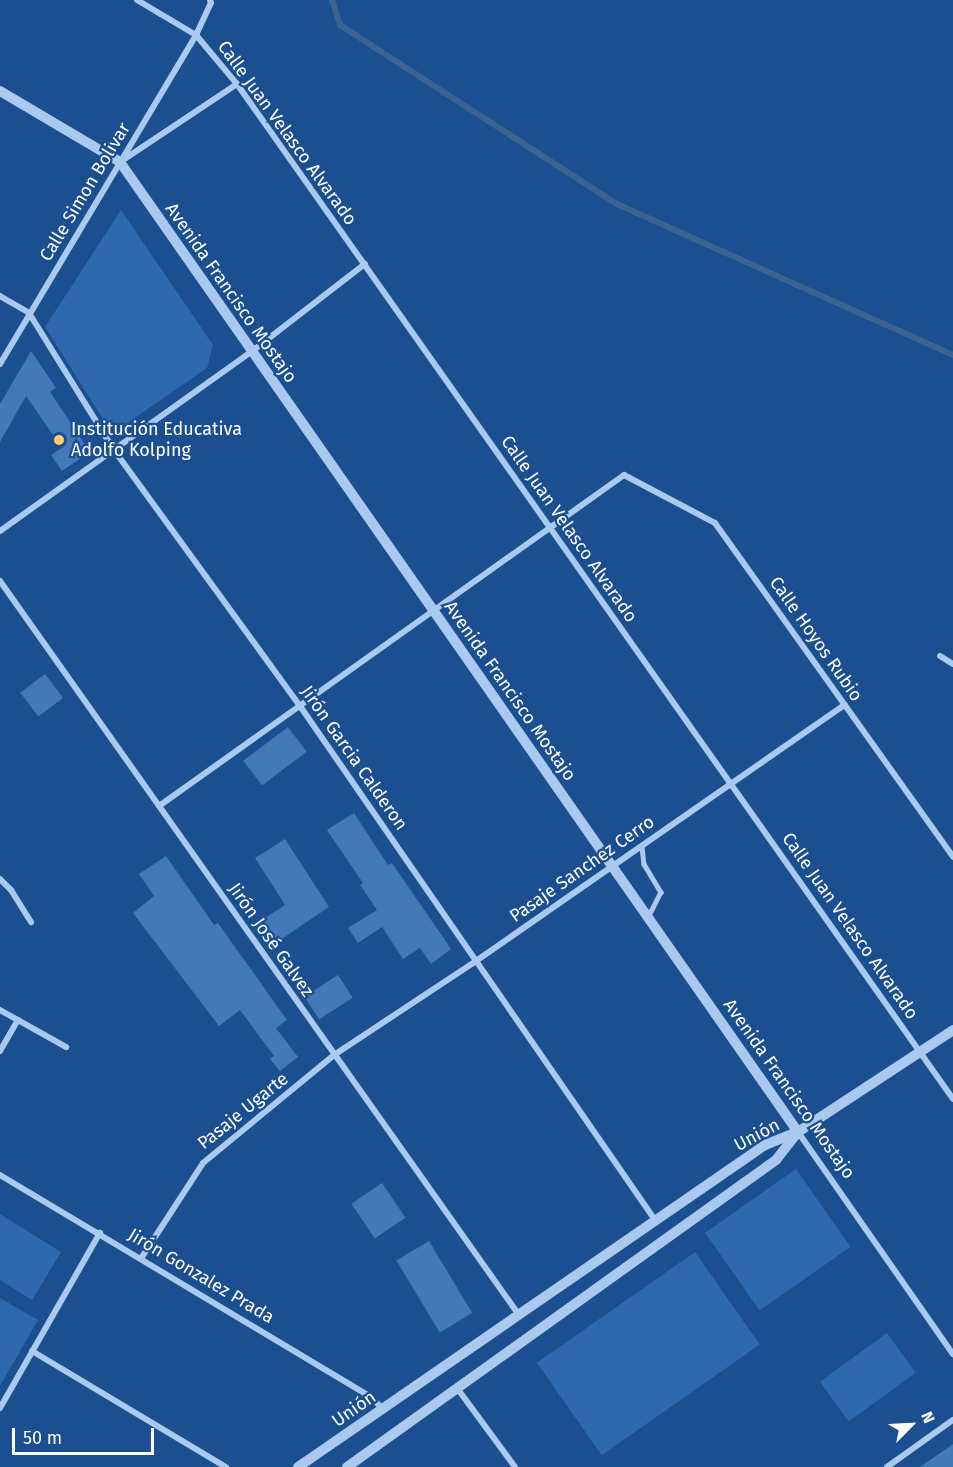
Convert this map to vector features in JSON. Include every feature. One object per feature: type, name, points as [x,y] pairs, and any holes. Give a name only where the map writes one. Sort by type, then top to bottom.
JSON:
[{"type":"street","name":"Calle Juan Velasco Alvarado","points":[[137,0],[196,35],[237,84],[953,1099]]},
{"type":"street","name":"Calle Simon Bolivar","points":[[0,364],[196,35],[211,3],[210,0]]},
{"type":"street","points":[[120,162],[237,84]]},
{"type":"street","name":"Avenida Francisco Mostajo","points":[[0,91],[120,162],[953,1354]]},
{"type":"street","points":[[0,531],[251,352],[364,264]]},
{"type":"street","points":[[0,296],[29,313]]},
{"type":"street","name":"Jirón Garcia Calderon","points":[[29,313],[114,450],[300,706],[655,1220]]},
{"type":"street","name":"Calle Hoyos Rubio","points":[[548,526],[624,475],[716,523],[953,857]]},
{"type":"street","points":[[159,806],[434,611],[548,526]]},
{"type":"street","name":"Jirón José Galvez","points":[[0,581],[519,1315]]},
{"type":"street","points":[[940,656],[953,664]]},
{"type":"street","name":"Pasaje Sanchez Cerro","points":[[334,1056],[476,961],[845,705]]},
{"type":"street","points":[[0,879],[11,891],[31,922]]},
{"type":"street","points":[[0,1010],[66,1047]]},
{"type":"street","points":[[0,1052],[18,1020]]},
{"type":"street","points":[[798,1132],[953,1030]]},
{"type":"street","name":"Pasaje Ugarte","points":[[142,1257],[203,1163],[334,1056]]},
{"type":"street","name":"Unión","points":[[298,1467],[765,1145],[798,1132]]},
{"type":"street","name":"Unión","points":[[347,1467],[776,1160],[798,1132]]},
{"type":"street","name":"Jirón Gonzalez Prada","points":[[0,1174],[142,1257],[371,1397],[382,1409]]},
{"type":"street","points":[[0,1408],[100,1233]]},
{"type":"street","points":[[32,1352],[226,1467]]},
{"type":"street","points":[[457,1388],[515,1467]]},
{"type":"street","points":[[887,1467],[953,1420]]},
{"type":"lane","points":[[642,846],[644,864],[661,892],[648,917]]},
{"type":"shaded area","points":[[121,210],[213,345],[207,368],[123,426],[107,425],[45,327]]},
{"type":"shaded area","points":[[796,1169],[850,1247],[760,1310],[705,1233]]},
{"type":"shaded area","points":[[0,1214],[61,1252],[32,1300],[0,1280]]},
{"type":"shaded area","points":[[695,1252],[760,1345],[602,1455],[537,1363]]},
{"type":"shaded area","points":[[0,1298],[38,1320],[0,1386]]},
{"type":"shaded area","points":[[887,1333],[916,1373],[849,1421],[820,1382]]},
{"type":"building","points":[[31,351],[56,388],[50,392],[90,452],[62,471],[51,455],[62,448],[26,396],[0,442],[0,404]]},
{"type":"building","points":[[45,674],[63,698],[38,717],[20,693]]},
{"type":"building","points":[[288,727],[307,752],[262,785],[243,761]]},
{"type":"building","points":[[354,813],[388,865],[392,863],[451,949],[431,964],[420,948],[403,959],[382,927],[358,943],[348,928],[377,910],[360,885],[363,883],[327,830]]},
{"type":"building","points":[[285,839],[329,907],[274,944],[259,922],[285,905],[255,858]]},
{"type":"building","points":[[166,856],[214,925],[218,923],[287,1020],[276,1028],[298,1057],[280,1071],[270,1059],[274,1056],[240,1010],[219,1026],[133,913],[154,896],[139,874]]},
{"type":"building","points":[[338,975],[353,998],[319,1019],[304,997]]},
{"type":"building","points":[[382,1183],[405,1218],[375,1239],[351,1204]]},
{"type":"building","points":[[429,1241],[472,1313],[440,1333],[396,1261]]},
{"type":"building","points":[[953,1444],[953,1467],[920,1467]]},
{"type":"waterway","points":[[332,0],[340,25],[617,204],[953,355]]},
{"type":"place","name":"Institución Educativa Adolfo Kolping","points":[[59,440]]}]
